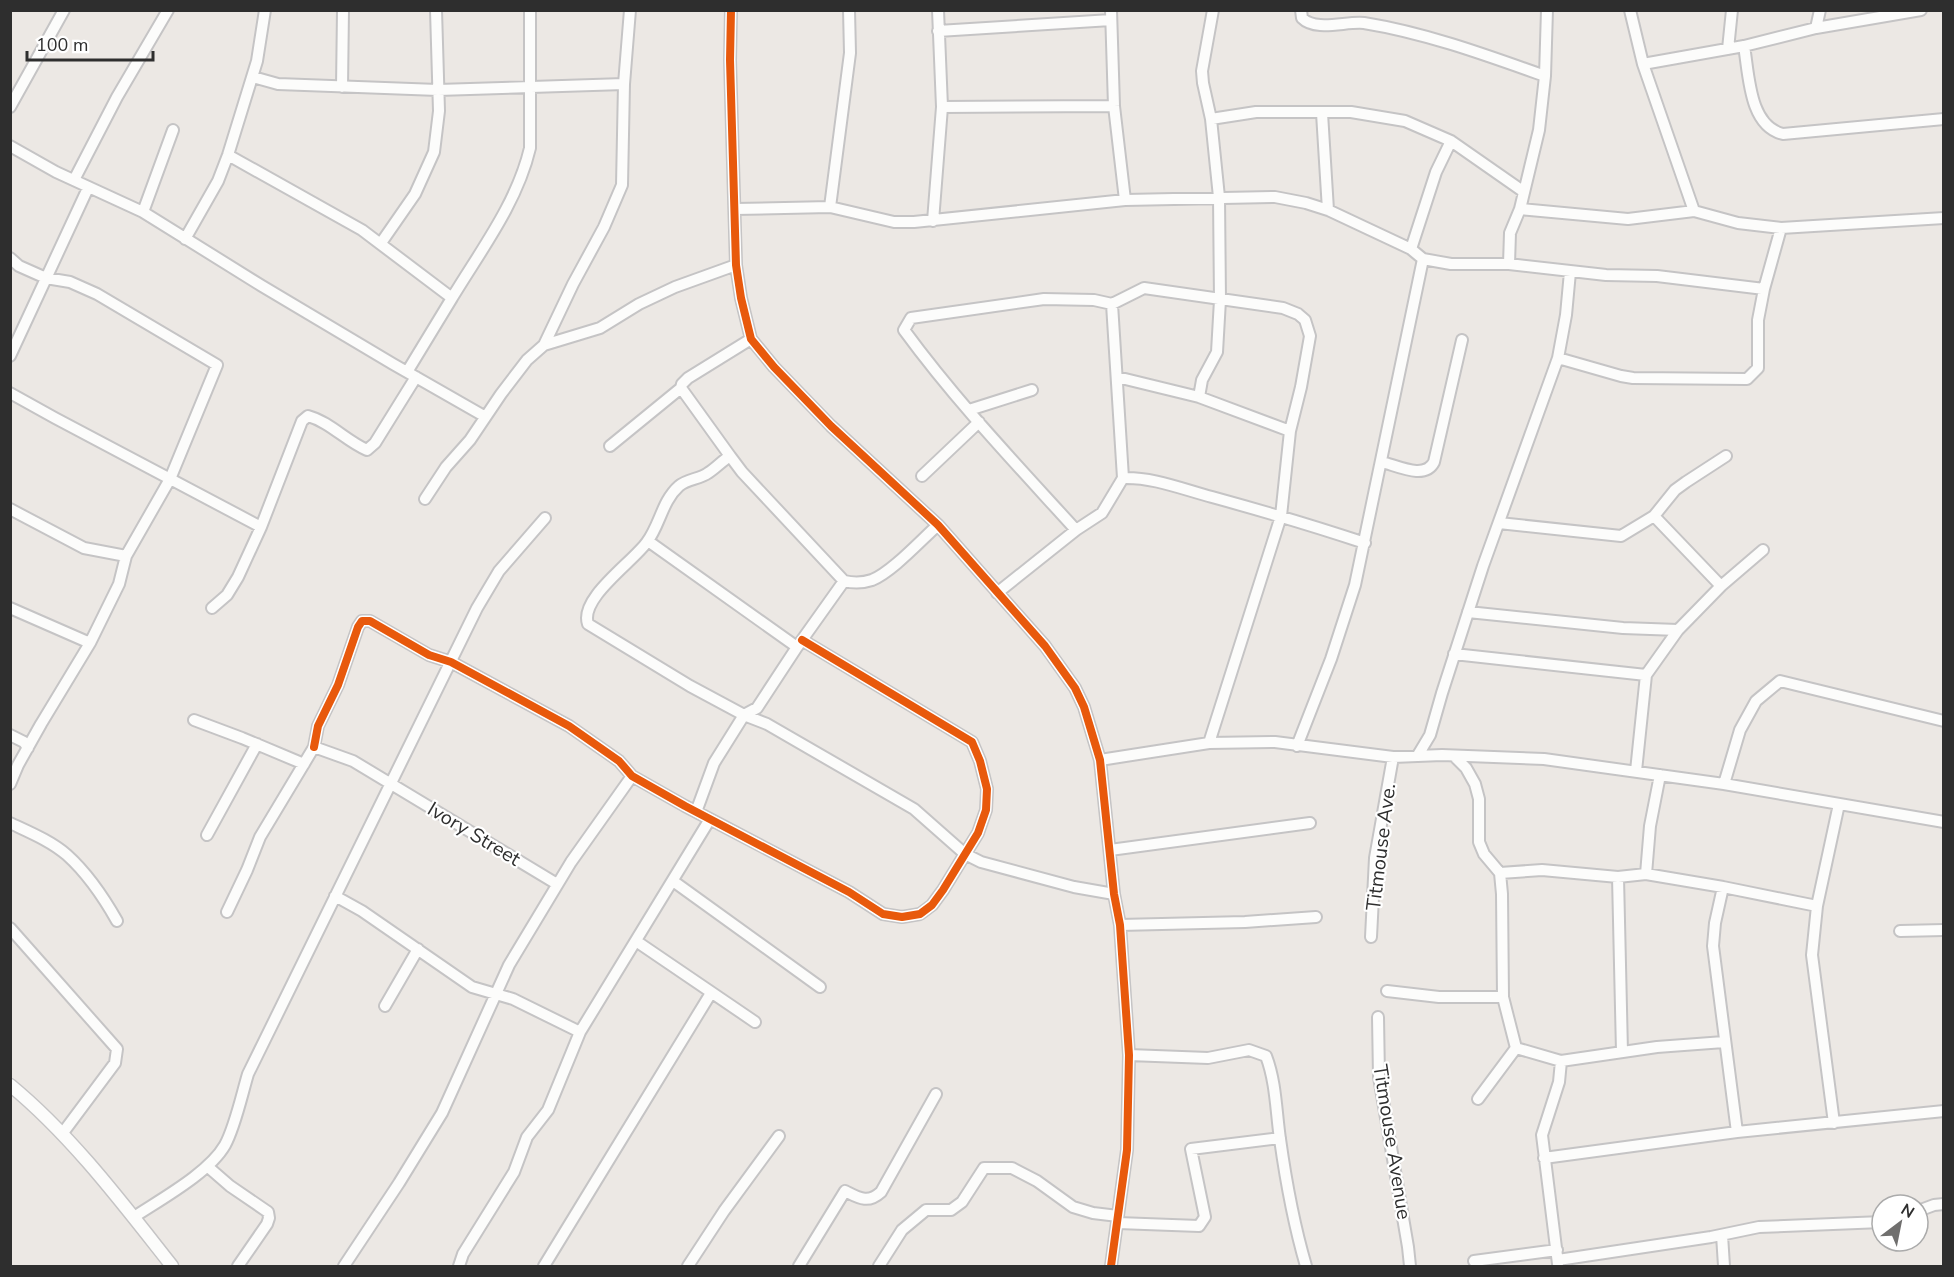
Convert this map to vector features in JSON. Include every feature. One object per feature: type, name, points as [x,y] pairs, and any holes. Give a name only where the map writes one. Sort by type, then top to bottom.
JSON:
[{"type":"street","points":[[10,107],[64,10]]},
{"type":"street","points":[[74,180],[117,97],[168,10]]},
{"type":"street","points":[[185,239],[218,181],[228,155],[253,77],[265,10]]},
{"type":"street","points":[[342,87],[343,10]]},
{"type":"street","points":[[381,243],[415,194],[434,152],[438,127],[436,10]]},
{"type":"street","points":[[212,608],[233,587],[261,527],[302,421],[308,416],[316,418],[367,450],[375,443],[453,297],[521,181],[530,148],[530,10]]},
{"type":"street","points":[[424,499],[441,474],[470,440],[484,416],[527,360],[544,345],[604,227],[622,185],[624,84],[630,10]]},
{"type":"street","points":[[731,10],[730,60],[736,265],[751,339],[774,367],[831,426],[938,525],[1046,646],[1075,688],[1084,707],[1100,760],[1114,894],[1120,924],[1129,1056],[1127,1150],[1111,1266]]},
{"type":"street","points":[[830,207],[850,53],[849,10]]},
{"type":"street","points":[[933,221],[942,107],[938,10]]},
{"type":"street","points":[[1199,397],[1202,380],[1217,352],[1220,300],[1219,197],[1211,119],[1202,71],[1213,10]]},
{"type":"street","points":[[1301,10],[1302,18],[1311,24],[1355,16],[1545,76]]},
{"type":"street","points":[[1509,264],[1510,233],[1520,209],[1539,130],[1545,76],[1547,10]]},
{"type":"street","points":[[1630,10],[1643,64],[1694,212]]},
{"type":"street","points":[[1728,49],[1732,10]]},
{"type":"street","points":[[1815,28],[1820,10]]},
{"type":"street","points":[[1643,64],[1744,46],[1815,28],[1921,10]]},
{"type":"street","points":[[938,31],[1111,15],[1114,106],[1125,200]]},
{"type":"street","points":[[1744,46],[1752,94],[1764,125],[1772,132],[1783,134],[1944,119]]},
{"type":"street","points":[[253,77],[278,84],[438,90],[624,84]]},
{"type":"street","points":[[942,107],[1114,106]]},
{"type":"street","points":[[1211,119],[1256,112],[1352,112],[1405,121],[1451,141],[1524,192]]},
{"type":"street","points":[[1322,113],[1328,210]]},
{"type":"street","points":[[143,212],[173,130]]},
{"type":"street","points":[[1411,249],[1436,172],[1451,141]]},
{"type":"street","points":[[10,146],[88,188],[143,212],[411,375],[484,416]]},
{"type":"street","points":[[228,155],[381,243],[453,297]]},
{"type":"street","points":[[10,356],[88,188]]},
{"type":"street","points":[[735,209],[830,207],[894,222],[933,221],[1125,200],[1275,197],[1328,210],[1411,249],[1423,259],[1451,264],[1509,264],[1606,275],[1657,276],[1764,289]]},
{"type":"street","points":[[1520,209],[1628,219],[1694,212],[1738,223],[1781,228],[1944,218]]},
{"type":"street","points":[[1558,358],[1633,378],[1747,379],[1758,369],[1758,320],[1781,228]]},
{"type":"street","points":[[10,258],[19,266],[46,279],[70,282],[97,294],[217,365],[170,479],[126,556],[119,584],[90,643],[28,748],[10,784]]},
{"type":"street","points":[[1297,746],[1331,659],[1355,585],[1423,259]]},
{"type":"street","points":[[544,345],[574,338],[600,328],[639,304],[675,287],[736,265]]},
{"type":"street","points":[[1418,755],[1431,735],[1468,612],[1558,358],[1566,315],[1570,272]]},
{"type":"street","points":[[1076,530],[923,356],[904,330],[911,318],[1044,299],[1094,300],[1113,304],[1144,288],[1283,308],[1298,314],[1305,320],[1310,336],[1290,431],[1281,516],[1209,743]]},
{"type":"street","points":[[997,592],[1076,530],[1102,513],[1123,478],[1113,304]]},
{"type":"street","points":[[610,447],[681,388],[688,378],[751,339]]},
{"type":"street","points":[[1382,462],[1422,472],[1431,468],[1462,340]]},
{"type":"street","points":[[1117,377],[1199,397],[1290,431]]},
{"type":"street","points":[[681,388],[742,472],[844,581],[856,583],[872,580],[886,571],[938,525]]},
{"type":"street","points":[[969,410],[1032,390]]},
{"type":"street","points":[[10,393],[261,527]]},
{"type":"street","points":[[922,476],[979,422]]},
{"type":"street","points":[[730,456],[708,474],[680,485],[662,508],[648,541],[596,596],[585,616],[588,624],[655,667],[744,715],[767,724],[914,809],[965,854],[981,862],[1027,875],[1114,894]]},
{"type":"street","points":[[1498,524],[1621,536],[1654,516],[1676,490],[1726,456]]},
{"type":"street","points":[[1123,478],[1141,477],[1281,516],[1365,543]]},
{"type":"street","points":[[10,509],[84,548],[126,556]]},
{"type":"street","points":[[1654,516],[1721,586]]},
{"type":"street","points":[[134,1217],[207,1166],[226,1142],[248,1074],[484,595],[510,557],[545,518]]},
{"type":"street","points":[[227,912],[248,870],[260,837],[314,747],[320,721],[338,685],[353,638],[362,621],[380,625],[429,655],[451,662],[569,726],[619,761],[632,776],[849,892],[883,914],[902,918],[920,915],[932,905],[978,833],[986,810],[987,789],[972,742],[799,643],[648,541]]},
{"type":"street","points":[[1636,771],[1646,675],[1678,630],[1721,586],[1762,550]]},
{"type":"street","points":[[696,812],[714,763],[744,715],[757,708],[799,643],[844,581]]},
{"type":"street","points":[[10,608],[90,643]]},
{"type":"street","points":[[1468,612],[1678,630]]},
{"type":"street","points":[[1454,654],[1646,675]]},
{"type":"street","points":[[1724,784],[1740,730],[1750,711],[1756,701],[1780,681],[1944,721]]},
{"type":"street","points":[[194,720],[304,764]]},
{"type":"street","points":[[10,735],[24,742],[28,748]]},
{"type":"street","points":[[1431,735],[1442,755]]},
{"type":"street","points":[[1100,760],[1209,743],[1275,742],[1393,757],[1442,755],[1544,759],[1724,784],[1944,822]]},
{"type":"street","points":[[207,835],[257,744]]},
{"type":"street","name":"Ivory Street","points":[[314,747],[346,758],[558,885]]},
{"type":"street","name":"Titmouse Ave.","points":[[1371,937],[1375,858],[1393,757]]},
{"type":"street","points":[[1455,757],[1466,768],[1475,784],[1479,800],[1479,842],[1484,854],[1500,873],[1503,997],[1516,1048]]},
{"type":"street","points":[[344,1266],[442,1113],[509,965],[558,885],[632,776]]},
{"type":"street","points":[[1646,874],[1650,826],[1660,776]]},
{"type":"street","points":[[1834,1123],[1812,955],[1817,906],[1839,804]]},
{"type":"street","points":[[459,1266],[463,1254],[514,1172],[527,1137],[548,1110],[580,1032],[710,819]]},
{"type":"street","points":[[10,823],[44,840],[67,855],[104,898],[117,921]]},
{"type":"street","points":[[1110,850],[1310,823]]},
{"type":"street","points":[[1500,873],[1542,870],[1618,877],[1646,874],[1723,886],[1817,906]]},
{"type":"street","points":[[1618,877],[1622,1052]]},
{"type":"street","points":[[673,880],[820,987]]},
{"type":"street","points":[[1723,886],[1715,923],[1713,946],[1737,1132]]},
{"type":"street","points":[[335,896],[362,911],[472,987],[496,993],[544,1013],[580,1032]]},
{"type":"street","points":[[1120,924],[1245,922],[1316,917]]},
{"type":"street","points":[[10,928],[117,1049],[114,1063],[62,1134]]},
{"type":"street","points":[[1900,931],[1944,930]]},
{"type":"street","points":[[636,941],[754,1022]]},
{"type":"street","points":[[385,1006],[418,949]]},
{"type":"street","points":[[1387,992],[1439,997],[1503,997]]},
{"type":"street","points":[[544,1266],[711,993]]},
{"type":"street","name":"Titmouse Avenue","points":[[1378,1017],[1379,1077],[1407,1236],[1410,1266]]},
{"type":"street","points":[[1516,1048],[1561,1061],[1622,1052],[1724,1042]]},
{"type":"street","points":[[1478,1099],[1516,1048]]},
{"type":"street","points":[[1129,1056],[1208,1058],[1250,1050],[1266,1056],[1272,1071],[1280,1138],[1298,1236],[1306,1266]]},
{"type":"street","points":[[1558,1259],[1542,1135],[1559,1082],[1561,1061]]},
{"type":"street","points":[[10,1085],[62,1134],[134,1217],[172,1266]]},
{"type":"street","points":[[799,1266],[845,1191],[861,1200],[874,1198],[881,1192],[936,1094]]},
{"type":"street","points":[[1544,1158],[1737,1132],[1944,1111]]},
{"type":"street","points":[[688,1266],[724,1210],[779,1136]]},
{"type":"street","points":[[879,1266],[902,1230],[926,1210],[951,1210],[962,1202],[984,1168],[1012,1168],[1073,1207],[1118,1220],[1199,1226],[1205,1217],[1191,1149],[1280,1138]]},
{"type":"street","points":[[207,1166],[230,1186],[268,1212],[267,1224],[238,1266]]},
{"type":"street","points":[[1474,1261],[1558,1259],[1759,1227],[1870,1222]]},
{"type":"street","points":[[1722,1234],[1724,1266]]},
{"type":"cycle path","points":[[731,10],[730,60],[736,265],[751,339],[774,367],[831,426],[938,525],[1045,646],[1075,688],[1084,707],[1100,760],[1114,894],[1120,925],[1129,1055],[1127,1150],[1111,1266]]},
{"type":"cycle path","points":[[314,747],[318,726],[338,685],[358,627],[362,621],[370,621],[429,655],[451,662],[569,726],[619,761],[632,776],[849,892],[883,914],[902,917],[920,914],[932,905],[943,890],[978,833],[986,810],[987,789],[980,761],[972,742],[802,640]]}]
